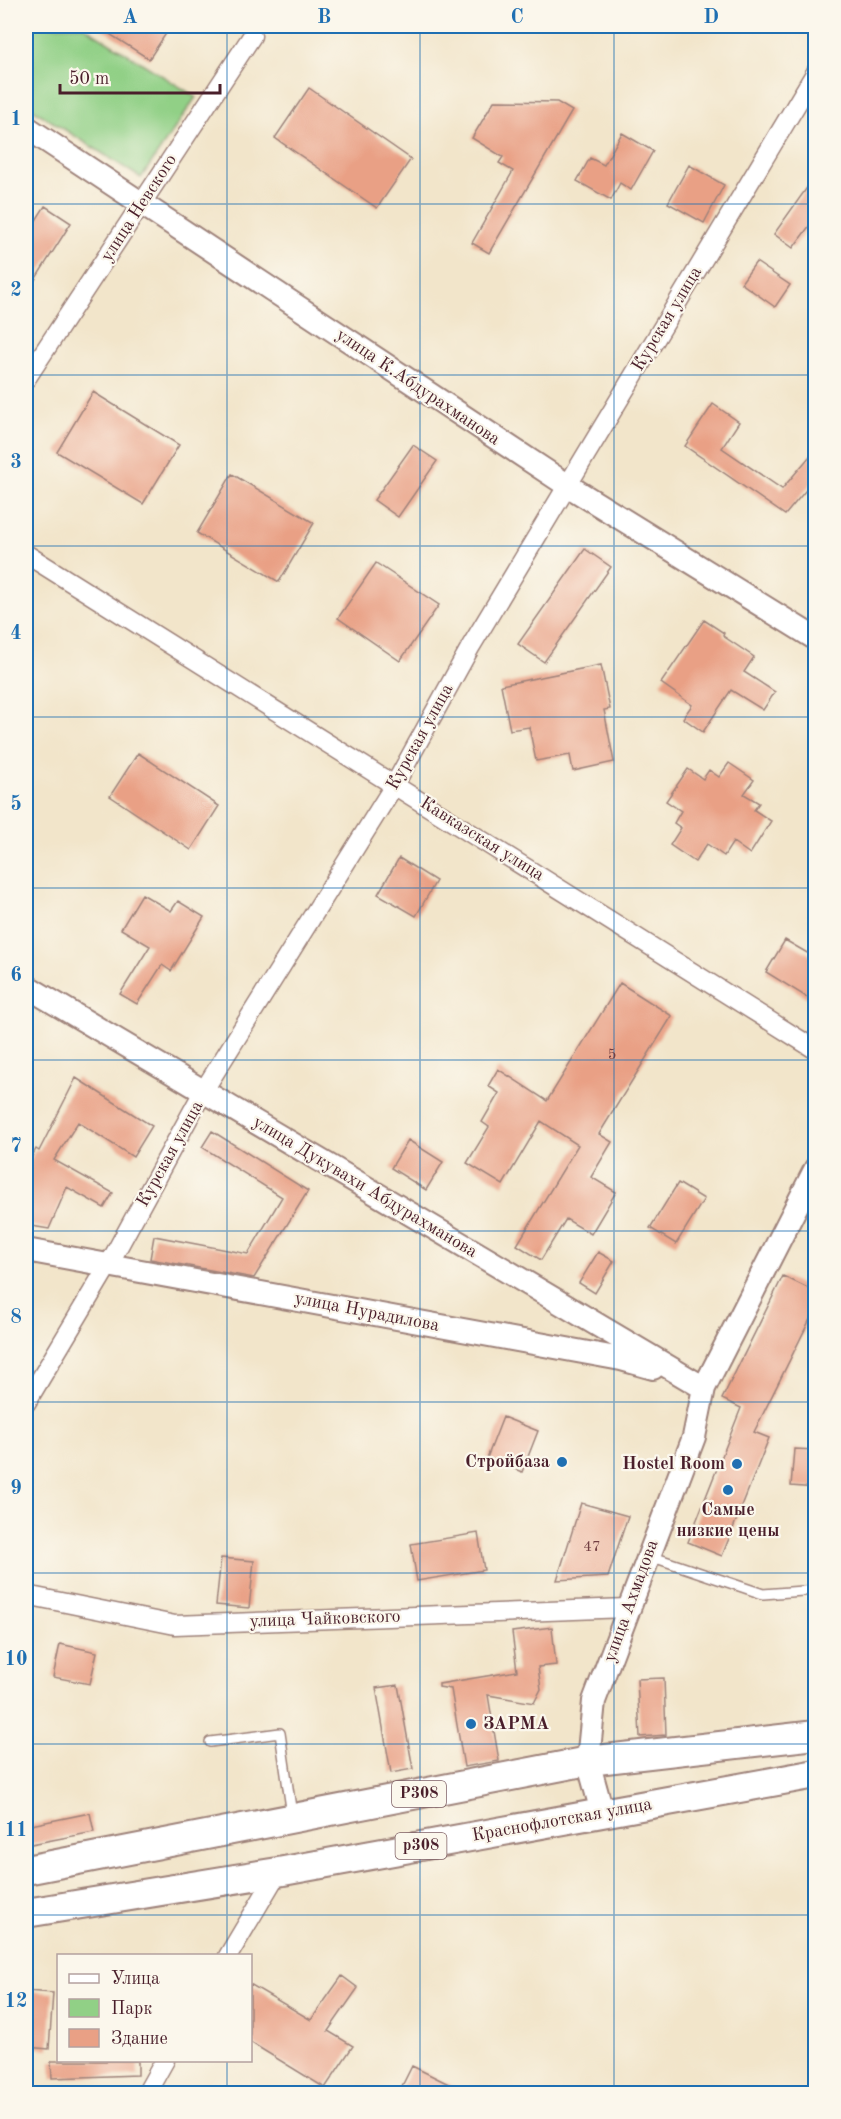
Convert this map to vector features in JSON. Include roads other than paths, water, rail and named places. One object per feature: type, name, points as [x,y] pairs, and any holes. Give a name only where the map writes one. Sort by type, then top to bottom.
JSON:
[{"type":"main road","name":"P308","points":[[26,1870],[588,1761],[816,1735]]},
{"type":"main road","name":"Краснофлотская улица","points":[[26,1913],[278,1872],[816,1774]]},
{"type":"street","name":"улица Невского","points":[[26,379],[252,36]]},
{"type":"street","name":"Курская улица","points":[[26,1403],[109,1264],[204,1090],[395,783],[471,646],[816,72]]},
{"type":"street","name":"улица К.Абдурахманова","points":[[26,127],[567,485],[816,639]]},
{"type":"street","name":"Кавказская улица","points":[[26,554],[395,783],[816,1050]]},
{"type":"street","name":"улица Дукувахи Абдурахманова","points":[[26,986],[204,1090],[513,1277],[705,1388]]},
{"type":"street","name":"улица Ахмадова","points":[[602,1812],[588,1761],[594,1701],[627,1608],[694,1437],[705,1388],[816,1168]]},
{"type":"street","name":"улица Нурадилова","points":[[26,1250],[621,1359],[705,1388]]},
{"type":"street","name":"улица Чайковского","points":[[26,1595],[175,1625],[627,1608]]},
{"type":"street","points":[[229,1954],[278,1872]]},
{"type":"street","points":[[146,2094],[164,2062]]},
{"type":"lane","points":[[648,1555],[764,1594],[816,1590]]},
{"type":"lane","points":[[210,1742],[280,1733],[292,1819]]},
{"type":"place","name":"Стройбаза","points":[[562,1462]]},
{"type":"place","name":"Hostel Room","points":[[737,1464]]},
{"type":"place","name":"Самые низкие цены","points":[[728,1490]]},
{"type":"place","name":"ЗАРМА","points":[[471,1724]]}]
